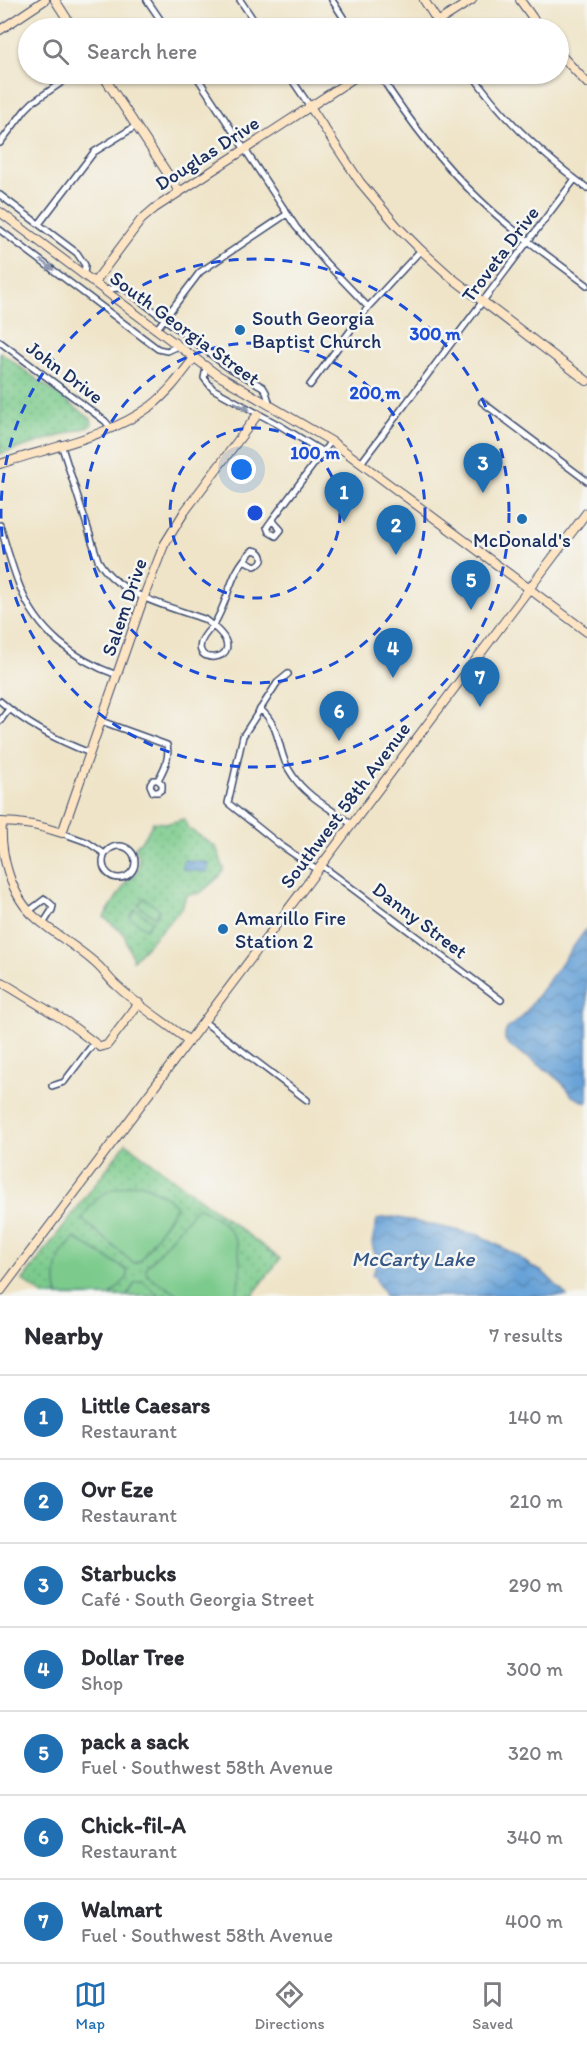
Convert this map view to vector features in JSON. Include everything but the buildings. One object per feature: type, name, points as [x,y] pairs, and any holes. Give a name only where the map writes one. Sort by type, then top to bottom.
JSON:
[{"type":"main road","points":[[0,30],[45,0]]},
{"type":"main road","points":[[55,0],[67,18]]},
{"type":"main road","points":[[424,0],[436,18]]},
{"type":"main road","points":[[449,18],[472,0]]},
{"type":"main road","points":[[520,0],[533,18]]},
{"type":"main road","points":[[569,63],[587,82]]},
{"type":"main road","points":[[109,84],[179,191]]},
{"type":"main road","name":"Douglas Drive","points":[[94,283],[141,220],[155,208],[344,84]]},
{"type":"main road","points":[[309,105],[360,182],[379,206],[421,250],[452,279],[587,381]]},
{"type":"main road","name":"South Georgia Street","points":[[0,212],[206,368],[331,441],[587,632]]},
{"type":"main road","points":[[0,464],[111,428],[137,415],[157,400],[195,358]]},
{"type":"main road","name":"Salem Drive","points":[[62,833],[159,557],[174,529],[258,414]]},
{"type":"main road","name":"Southwest 58th Avenue","points":[[0,1292],[587,512]]},
{"type":"main road","points":[[62,833],[43,826],[1,822],[3,857],[10,877],[30,911],[43,924],[94,961],[116,985],[139,1004],[189,1041]]},
{"type":"main road","points":[[0,981],[67,1022],[97,1045],[107,1045],[139,1004]]},
{"type":"street","points":[[147,0],[159,18]]},
{"type":"street","points":[[240,0],[252,18]]},
{"type":"street","points":[[332,0],[344,18]]},
{"type":"street","points":[[0,143],[25,110],[60,84]]},
{"type":"street","points":[[202,84],[287,214],[326,263],[368,307]]},
{"type":"street","points":[[295,84],[309,105]]},
{"type":"street","points":[[386,84],[403,110],[457,177],[479,200],[587,285]]},
{"type":"street","points":[[479,84],[510,122],[587,188]]},
{"type":"street","points":[[39,224],[94,152],[136,126]]},
{"type":"street","name":"Troveta Drive","points":[[361,463],[575,179]]},
{"type":"street","points":[[0,195],[82,260],[85,265],[84,275]]},
{"type":"street","points":[[156,330],[200,272],[287,214]]},
{"type":"street","points":[[0,230],[158,349],[167,351],[178,346]]},
{"type":"street","points":[[310,385],[368,307],[421,250]]},
{"type":"street","points":[[103,290],[124,289],[226,366],[262,387],[271,406]]},
{"type":"street","name":"John Drive","points":[[0,342],[105,421],[111,428]]},
{"type":"street","points":[[206,368],[204,378],[213,389],[323,452]]},
{"type":"street","points":[[482,402],[587,481]]},
{"type":"street","points":[[272,520],[331,441]]},
{"type":"street","points":[[61,444],[102,567],[125,589],[204,619],[213,626],[221,632],[227,642],[223,654],[211,658],[200,648],[201,639],[213,626],[219,616],[235,571],[244,560]]},
{"type":"street","points":[[0,525],[19,587],[37,619],[60,644],[76,656],[117,675]]},
{"type":"street","points":[[288,674],[278,683],[260,709],[273,722],[284,762],[293,777],[314,797],[351,824]]},
{"type":"street","points":[[0,701],[45,734],[90,753]]},
{"type":"street","points":[[0,721],[9,709]]},
{"type":"street","name":"Danny Street","points":[[260,709],[243,736],[228,803],[272,838],[319,867],[501,1000]]},
{"type":"street","points":[[101,721],[167,745],[168,753],[158,780]]},
{"type":"street","points":[[62,833],[87,842],[105,854]]},
{"type":"street","points":[[124,846],[130,849],[136,862],[130,874],[118,879],[106,872],[103,866],[105,854],[110,849],[124,846]]},
{"type":"street","points":[[30,911],[45,899],[49,901],[53,906],[52,910],[43,924]]},
{"type":"street","points":[[203,1021],[307,1100]]},
{"type":"street","points":[[52,1086],[64,1082],[97,1045]]},
{"type":"green space","points":[[0,352],[91,419],[92,424],[0,454]]},
{"type":"green space","points":[[184,819],[188,828],[216,847],[224,869],[220,876],[200,893],[186,895],[182,908],[133,960],[124,934],[104,917],[127,881],[134,876],[139,867],[139,856],[135,847],[145,837],[153,822],[169,823]]},
{"type":"green space","points":[[144,898],[160,910],[155,917],[138,905]]},
{"type":"green space","points":[[135,909],[152,921],[146,929],[130,917]]},
{"type":"green space","points":[[126,1143],[280,1259],[252,1296],[44,1296],[23,1280]]},
{"type":"green space","points":[[141,1183],[167,1197],[176,1206],[140,1261],[133,1263],[82,1219],[93,1203],[106,1192]]},
{"type":"green space","points":[[197,1207],[222,1222],[236,1241],[240,1264],[237,1293],[234,1296],[180,1296],[147,1275],[146,1268]]},
{"type":"green space","points":[[75,1238],[127,1270],[127,1278],[110,1296],[59,1296],[56,1280],[58,1263],[63,1251]]},
{"type":"green space","points":[[143,1281],[159,1296],[127,1296],[135,1283]]},
{"type":"water","points":[[184,860],[209,863],[207,872],[183,869]]},
{"type":"water","points":[[587,928],[587,1103],[572,1096],[554,1076],[511,1047],[505,1040],[505,1034],[507,1029],[522,1017]]},
{"type":"water","name":"McCarty Lake","points":[[394,1217],[479,1235],[543,1272],[567,1296],[385,1296],[375,1276],[372,1275],[376,1259],[372,1243],[377,1220]]},
{"type":"place","name":"South Georgia Baptist Church","points":[[240,330]]},
{"type":"place","name":"Starbucks","points":[[483,493]]},
{"type":"place","name":"McDonald's","points":[[522,519]]},
{"type":"place","name":"Little Caesars","points":[[344,522]]},
{"type":"place","name":"Ovr Eze","points":[[396,555]]},
{"type":"place","name":"pack a sack","points":[[471,610]]},
{"type":"place","name":"Dollar Tree","points":[[393,678]]},
{"type":"place","name":"Walmart","points":[[480,707]]},
{"type":"place","name":"Chick-fil-A","points":[[339,741]]},
{"type":"place","name":"Amarillo Fire Station 2","points":[[223,929]]}]
